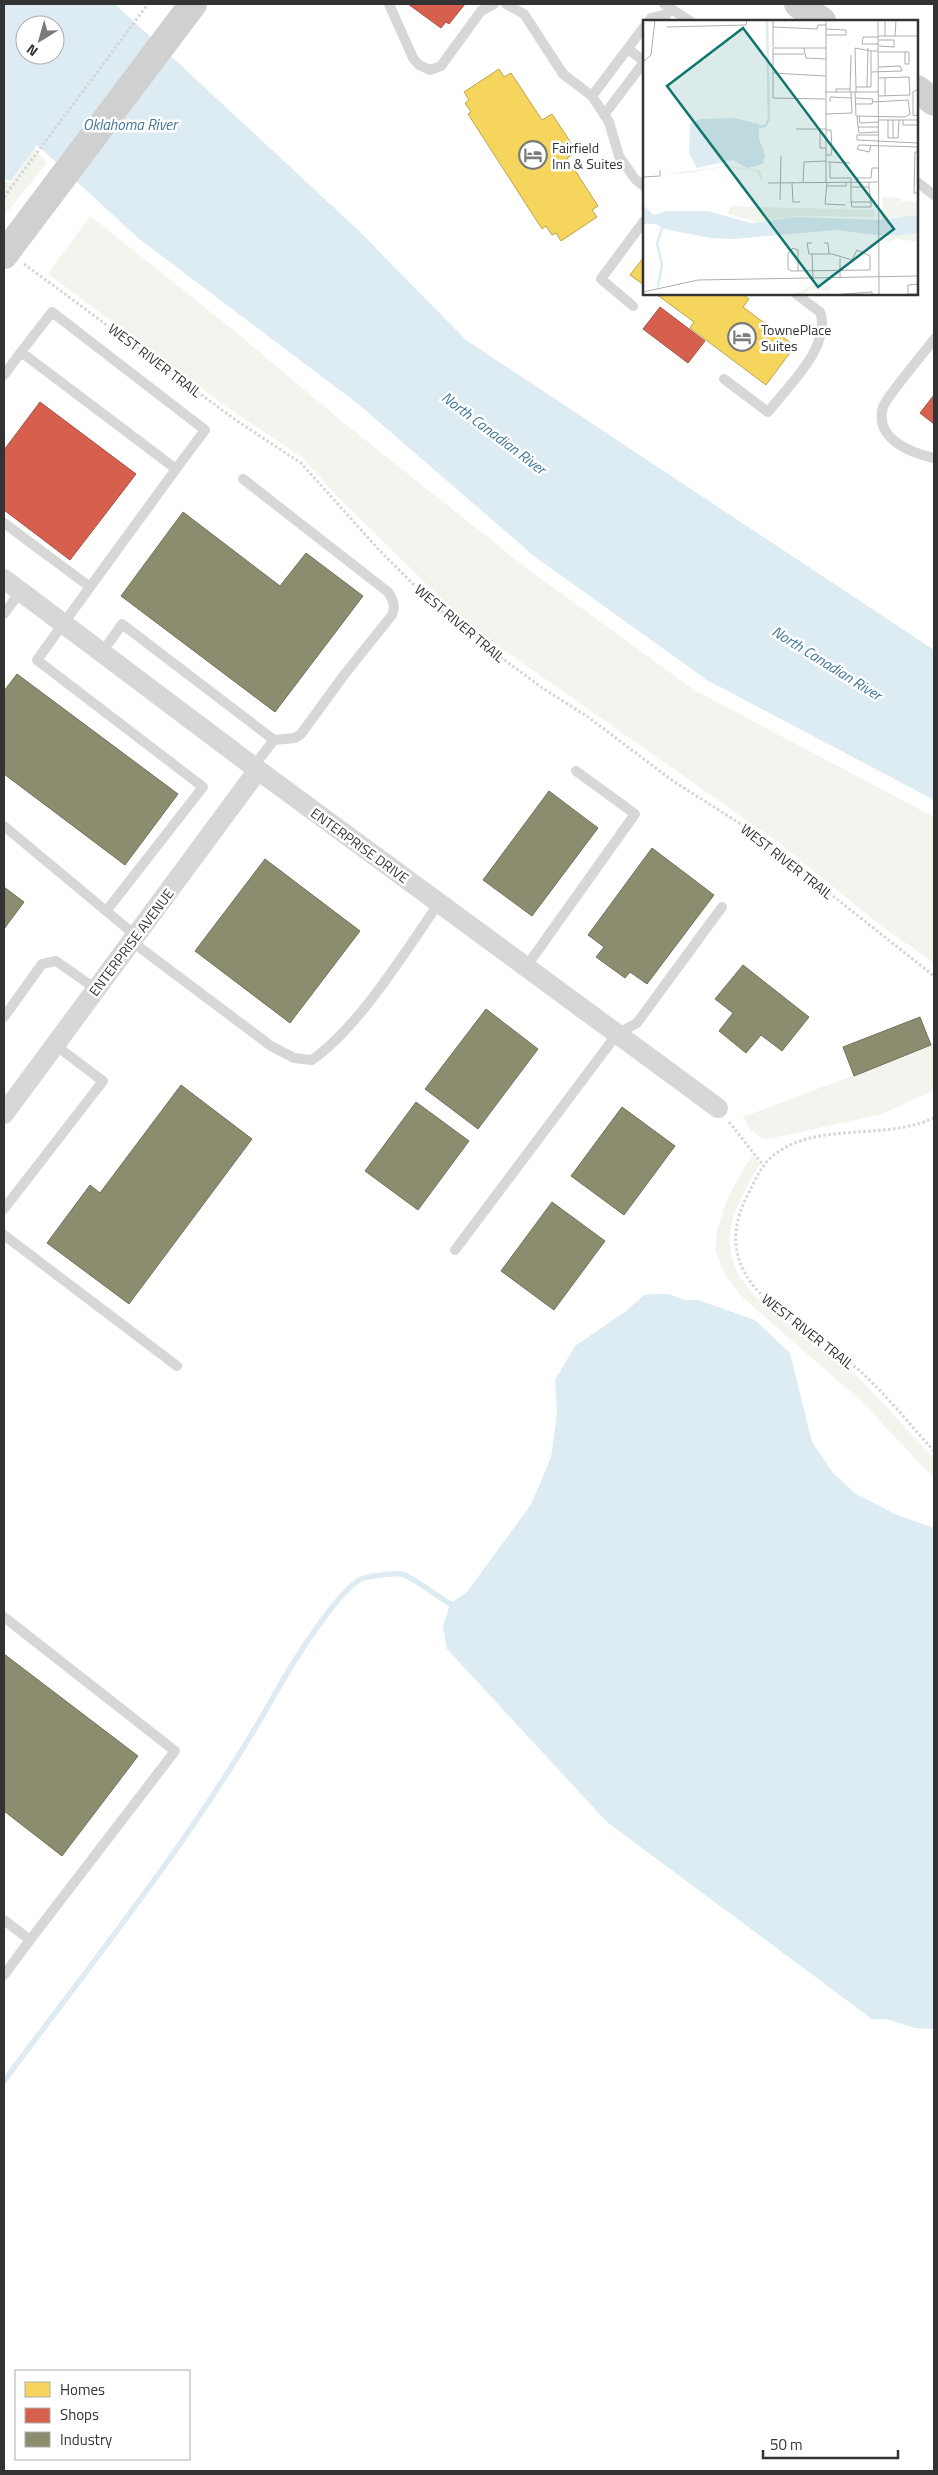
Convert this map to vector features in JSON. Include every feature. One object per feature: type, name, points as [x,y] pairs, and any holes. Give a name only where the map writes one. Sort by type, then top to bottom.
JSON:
[{"type":"main road","points":[[12,258],[193,4]]},
{"type":"main road","points":[[798,4],[821,20]]},
{"type":"street","name":"ENTERPRISE DRIVE","points":[[4,580],[256,769],[718,1108]]},
{"type":"street","name":"ENTERPRISE AVENUE","points":[[4,1114],[256,769]]},
{"type":"lane","points":[[389,4],[413,58],[419,66],[430,70],[441,66],[481,11],[494,4]]},
{"type":"lane","points":[[506,4],[524,14],[563,74],[592,96],[609,122],[618,156],[635,179],[643,185]]},
{"type":"lane","points":[[650,20],[669,10],[688,20]]},
{"type":"lane","points":[[592,96],[643,28]]},
{"type":"lane","points":[[628,49],[643,61]]},
{"type":"lane","points":[[604,115],[643,63]]},
{"type":"lane","points":[[918,183],[934,195]]},
{"type":"lane","points":[[633,306],[601,280],[643,221]]},
{"type":"lane","points":[[724,379],[768,412],[814,353],[823,332],[820,312],[797,295]]},
{"type":"lane","points":[[4,375],[52,312],[205,430],[37,660],[203,787],[107,910]]},
{"type":"lane","points":[[934,339],[883,407],[883,423],[888,435],[896,444],[909,451],[934,458]]},
{"type":"lane","points":[[21,352],[176,469]]},
{"type":"lane","points":[[102,653],[122,624],[274,740],[295,738],[301,734],[394,609],[393,599],[388,592],[243,479]]},
{"type":"lane","points":[[4,523],[90,587]]},
{"type":"lane","points":[[4,614],[20,592]]},
{"type":"lane","points":[[256,769],[274,740]]},
{"type":"lane","points":[[526,967],[635,814],[576,771]]},
{"type":"lane","points":[[4,826],[107,910],[133,938],[271,1046],[294,1058],[312,1060],[330,1047],[370,998],[439,903]]},
{"type":"lane","points":[[454,1250],[617,1034],[637,1023],[722,907]]},
{"type":"lane","points":[[4,1017],[42,964],[56,961],[96,989]]},
{"type":"lane","points":[[4,1209],[103,1081],[54,1045]]},
{"type":"lane","points":[[4,1235],[177,1366]]},
{"type":"lane","points":[[4,1616],[175,1751],[4,1975]]},
{"type":"lane","points":[[4,1920],[30,1940]]},
{"type":"path","points":[[4,197],[148,4]]},
{"type":"path","name":"WEST RIVER TRAIL","points":[[12,258],[237,422],[301,463],[380,551],[429,600],[461,628],[541,687],[588,717],[673,781],[747,828],[934,976]]},
{"type":"path","points":[[718,1108],[763,1164]]},
{"type":"path","name":"WEST RIVER TRAIL","points":[[934,1118],[916,1127],[806,1138],[781,1150],[763,1164],[742,1207],[735,1234],[736,1253],[741,1269],[752,1286],[788,1318],[854,1366],[934,1451]]},
{"type":"shaded area","points":[[34,149],[47,163],[4,216],[4,181],[11,183]]},
{"type":"shaded area","points":[[90,216],[232,329],[339,419],[521,564],[694,690],[934,817],[934,963],[884,928],[779,843],[467,624],[333,492],[303,458],[228,408],[48,274]]},
{"type":"shaded area","points":[[934,1045],[934,1090],[882,1114],[764,1140],[751,1130],[743,1117]]},
{"type":"shaded area","points":[[753,1156],[759,1164],[741,1198],[733,1219],[730,1244],[735,1266],[746,1285],[762,1303],[839,1360],[876,1396],[934,1458],[934,1478],[861,1401],[741,1296],[724,1273],[715,1250],[717,1230],[728,1197],[745,1166]]},
{"type":"water","name":"Oklahoma River","points":[[4,4],[115,4],[358,230],[466,340],[934,650],[934,800],[707,680],[534,556],[357,403],[138,238],[37,145],[11,181],[4,179]]},
{"type":"water","points":[[669,1294],[684,1300],[698,1300],[755,1320],[790,1353],[812,1442],[833,1473],[856,1494],[895,1514],[934,1528],[934,2029],[915,2028],[886,2019],[872,2019],[607,1822],[447,1649],[443,1627],[450,1604],[467,1592],[530,1506],[551,1457],[557,1413],[555,1380],[575,1346],[626,1311],[644,1295]]},
{"type":"building: Homes","name":"Fairfield Inn & Suites","points":[[499,69],[504,77],[511,73],[542,120],[552,114],[577,152],[567,158],[598,206],[592,210],[597,217],[561,241],[556,233],[552,235],[546,226],[542,229],[468,114],[471,112],[465,103],[469,100],[464,92]]},
{"type":"building: Homes","points":[[643,258],[643,284],[630,275]]},
{"type":"building: Homes","name":"TownePlace Suites","points":[[657,295],[743,295],[749,299],[743,307],[795,346],[766,385],[690,328],[694,322]]},
{"type":"building: Shops","points":[[408,4],[465,4],[449,24],[446,22],[441,28]]},
{"type":"building: Shops","points":[[660,307],[705,341],[688,363],[643,329]]},
{"type":"building: Shops","points":[[934,395],[934,424],[920,413]]},
{"type":"building: Shops","points":[[40,402],[136,474],[70,560],[4,510],[4,450]]},
{"type":"building: Industry","points":[[183,512],[280,586],[306,553],[363,596],[275,712],[121,596]]},
{"type":"building: Industry","points":[[17,674],[178,794],[125,865],[4,774],[4,691]]},
{"type":"building: Industry","points":[[549,791],[598,828],[532,916],[483,880]]},
{"type":"building: Industry","points":[[652,848],[714,895],[647,984],[630,972],[625,978],[596,957],[604,947],[588,935]]},
{"type":"building: Industry","points":[[265,859],[360,931],[290,1023],[195,951]]},
{"type":"building: Industry","points":[[4,887],[24,902],[4,929]]},
{"type":"building: Industry","points":[[743,965],[809,1017],[782,1051],[761,1035],[746,1053],[719,1031],[733,1013],[715,999]]},
{"type":"building: Industry","points":[[486,1009],[538,1049],[478,1129],[425,1089]]},
{"type":"building: Industry","points":[[920,1017],[931,1045],[854,1076],[843,1047]]},
{"type":"building: Industry","points":[[181,1085],[252,1139],[129,1304],[47,1243],[90,1185],[100,1193]]},
{"type":"building: Industry","points":[[416,1102],[469,1141],[418,1210],[365,1171]]},
{"type":"building: Industry","points":[[622,1107],[675,1146],[624,1215],[571,1176]]},
{"type":"building: Industry","points":[[552,1202],[605,1241],[554,1310],[501,1271]]},
{"type":"building: Industry","points":[[4,1654],[138,1756],[62,1856],[4,1811]]},
{"type":"waterway","points":[[4,2081],[146,1892],[214,1794],[303,1648],[342,1596],[354,1584],[364,1578],[402,1574],[450,1604],[458,1606]]},
{"type":"place","name":"Fairfield Inn & Suites","points":[[533,155]]},
{"type":"place","name":"TownePlace Suites","points":[[742,337]]},
{"type":"water label","name":"North Canadian River","points":[[494,433]]},
{"type":"water label","name":"North Canadian River","points":[[827,663]]}]
